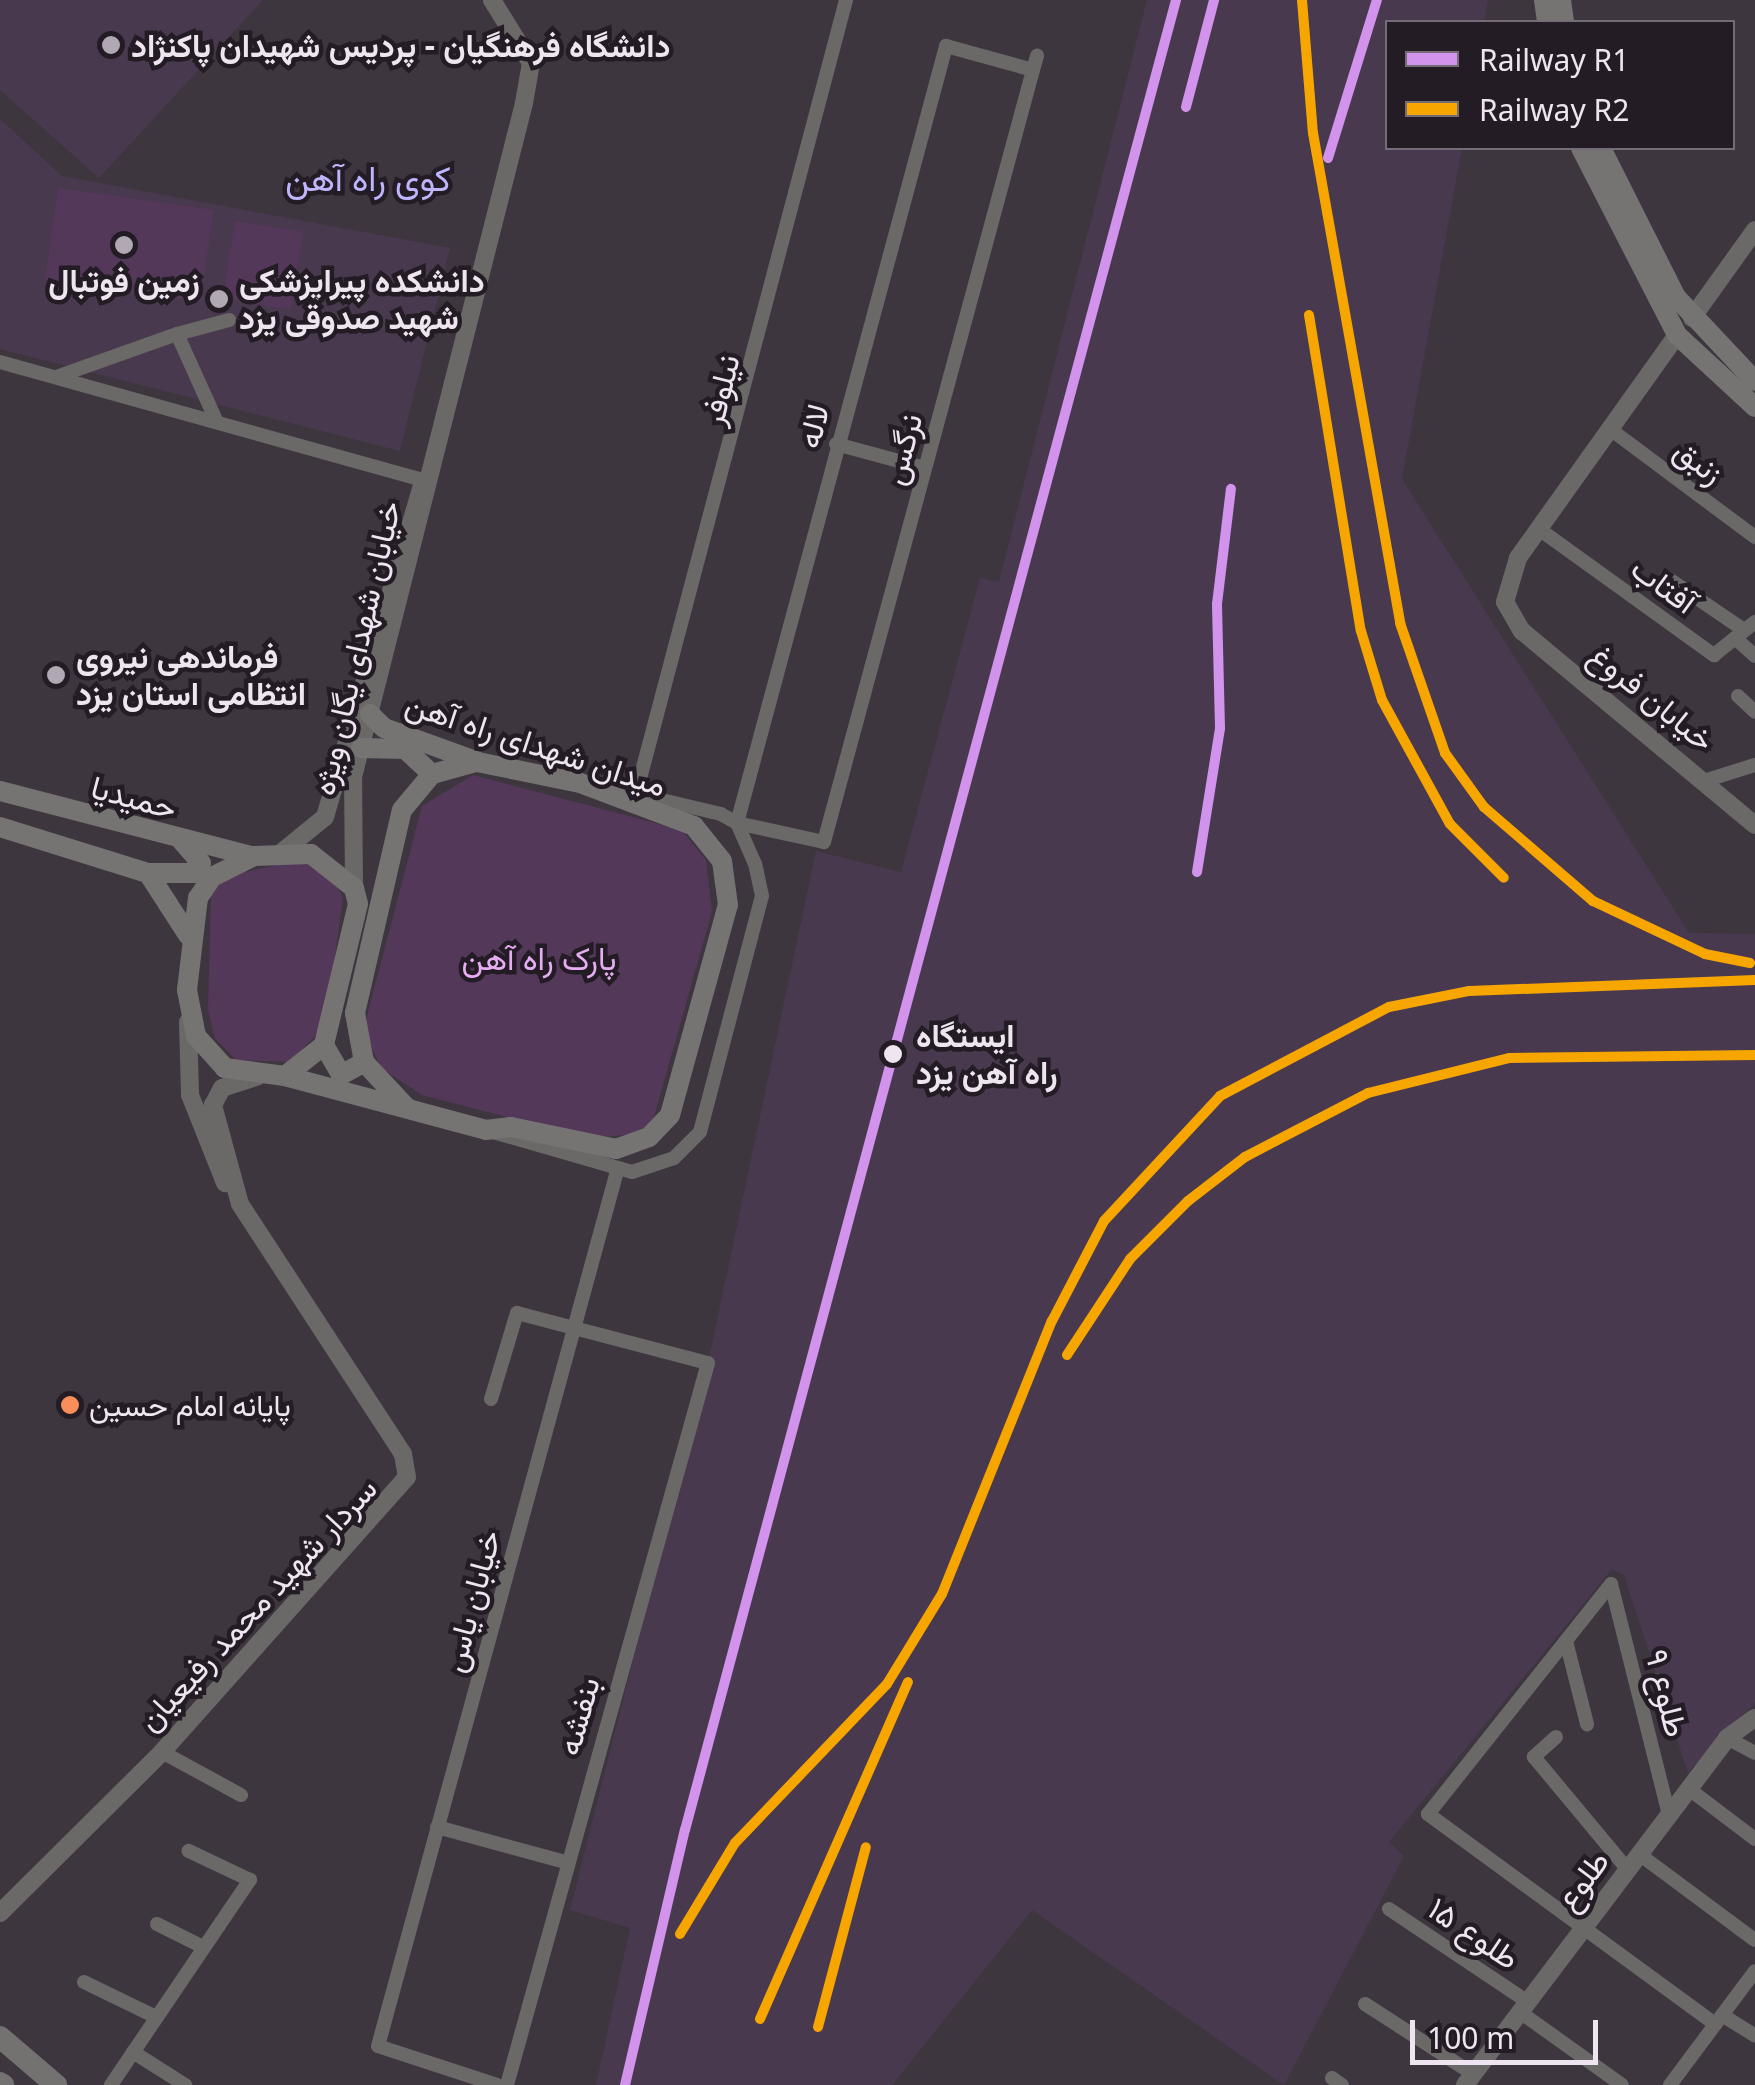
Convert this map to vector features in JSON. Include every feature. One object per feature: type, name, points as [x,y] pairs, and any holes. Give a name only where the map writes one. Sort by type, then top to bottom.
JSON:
[{"type":"main road","points":[[1582,150],[1677,335],[1755,407]]},
{"type":"main road","points":[[1602,150],[1692,318],[1755,381]]},
{"type":"main road","points":[[1677,335],[1692,318]]},
{"type":"main road","name":"میدان شهدای راه آهن","points":[[285,1076],[486,1130],[511,1126],[616,1149],[649,1137],[670,1115],[728,904],[722,861],[694,826],[580,783],[478,762],[384,728],[370,714]]},
{"type":"main road","points":[[361,748],[406,749],[432,774]]},
{"type":"main road","points":[[414,1113],[364,1062],[355,1013],[402,810],[432,774],[478,762]]},
{"type":"main road","name":"حمیدیا","points":[[0,791],[182,841],[254,856]]},
{"type":"main road","name":"حمیدیا","points":[[0,827],[148,873],[198,873],[201,863],[182,841]]},
{"type":"main road","points":[[282,852],[329,862],[354,888],[356,924],[324,1045],[310,1065],[285,1076],[258,1076],[207,1054],[187,990],[188,935],[212,877],[254,856],[282,852]]},
{"type":"main road","points":[[148,873],[188,935]]},
{"type":"main road","points":[[324,1045],[332,1071],[349,1075],[364,1062]]},
{"type":"main road","points":[[5,2042],[56,2085]]},
{"type":"street","name":"خیابان شهدای یگان ویژه","points":[[354,888],[347,806],[424,480],[530,62],[492,0]]},
{"type":"street","name":"نیلوفر","points":[[637,790],[846,0]]},
{"type":"street","name":"لاله","points":[[737,823],[946,46],[1035,63]]},
{"type":"street","name":"نرگس","points":[[737,823],[824,842],[1035,63]]},
{"type":"street","points":[[1692,318],[1752,240]]},
{"type":"street","points":[[54,378],[228,320]]},
{"type":"street","points":[[178,334],[215,418]]},
{"type":"street","points":[[1539,529],[1677,335]]},
{"type":"street","points":[[0,362],[215,418],[424,480]]},
{"type":"street","name":"زنبق","points":[[1610,429],[1755,537]]},
{"type":"street","points":[[836,444],[926,468]]},
{"type":"street","name":"خیابان شهدای یگان ویژه","points":[[282,852],[325,817],[410,499],[424,480]]},
{"type":"street","name":"خیابان فروغ","points":[[1539,529],[1505,584],[1510,618],[1755,824]]},
{"type":"street","name":"آفتاب","points":[[1539,529],[1714,655],[1745,630]]},
{"type":"street","points":[[1666,576],[1745,630],[1755,656]]},
{"type":"street","points":[[1738,696],[1755,712]]},
{"type":"street","points":[[1707,780],[1755,765]]},
{"type":"street","points":[[486,1130],[617,1170],[654,1168],[700,1132],[762,896],[737,823],[637,790],[580,783]]},
{"type":"street","points":[[187,990],[193,1109],[240,1204]]},
{"type":"street","name":"سردار شهید محمد رفیعیان","points":[[0,1913],[6,1895],[162,1752],[407,1478],[403,1454],[240,1204],[213,1105],[222,1088],[258,1076]]},
{"type":"street","name":"خیابان یاس","points":[[497,2085],[378,2046],[617,1170]]},
{"type":"street","points":[[491,1399],[517,1313],[574,1327]]},
{"type":"street","name":"بنفشه","points":[[507,2085],[564,1862],[708,1363],[574,1327]]},
{"type":"street","name":"طلوع ۹","points":[[1566,1641],[1611,1584],[1669,1814]]},
{"type":"street","points":[[1566,1641],[1587,1724]]},
{"type":"street","points":[[1566,1641],[1428,1814],[1718,2020],[1755,2036]]},
{"type":"street","name":"طلوع","points":[[1469,2080],[1727,1738],[1755,1718]]},
{"type":"street","points":[[1556,1737],[1534,1757],[1634,1862],[1755,1940]]},
{"type":"street","points":[[1727,1738],[1755,1753]]},
{"type":"street","points":[[162,1752],[242,1794]]},
{"type":"street","points":[[1689,1789],[1755,1839]]},
{"type":"street","points":[[437,1827],[564,1862]]},
{"type":"street","points":[[111,2085],[250,1880],[189,1851]]},
{"type":"street","name":"طلوع ۱۵","points":[[1389,1909],[1524,2007],[1622,2085]]},
{"type":"street","points":[[157,1924],[203,1947]]},
{"type":"street","points":[[1671,2084],[1755,1971]]},
{"type":"street","points":[[84,1982],[156,2018]]},
{"type":"street","points":[[1365,2004],[1469,2080],[1492,2085]]},
{"type":"street","points":[[0,2023],[5,2042]]},
{"type":"street","points":[[133,2052],[185,2085]]},
{"type":"shaded area","name":"دانشگاه فرهنگیان - پردیس شهیدان پاکنژاد","points":[[0,0],[263,0],[99,178],[0,90]]},
{"type":"shaded area","points":[[1147,0],[1488,0],[1484,20],[1385,20],[1385,150],[1462,150],[1402,479],[1689,933],[1755,934],[1755,1703],[1688,1773],[1624,1575],[1612,1569],[1389,1842],[1404,1856],[1284,2085],[1032,1910],[892,2085],[596,2085],[630,1928],[570,1910],[708,1363],[816,851],[901,872],[980,578],[999,582]]},
{"type":"shaded area","name":"دانشکده پیراپزشکی شهید صدوقی یزد","points":[[0,119],[62,176],[450,248],[400,451],[0,349]]},
{"type":"green space","name":"زمین فوتبال","points":[[58,188],[213,210],[201,302],[45,280]]},
{"type":"green space","points":[[235,221],[303,232],[291,310],[223,299]]},
{"type":"green space","name":"پارک راه آهن","points":[[473,775],[663,825],[684,833],[706,860],[712,912],[653,1120],[636,1134],[588,1138],[422,1095],[382,1069],[363,1031],[422,806]]},
{"type":"green space","points":[[306,859],[331,873],[343,898],[330,993],[315,1036],[290,1062],[236,1060],[215,1038],[208,1010],[211,893],[231,875]]},
{"type":"rail line","name":"R1","points":[[625,2085],[685,1830],[1176,0]]},
{"type":"rail line","name":"R1","points":[[1186,107],[1214,0]]},
{"type":"rail line","name":"R2","points":[[1302,0],[1313,133],[1400,623],[1445,753],[1484,807],[1593,901],[1705,954],[1750,963]]},
{"type":"rail line","name":"R1","points":[[1328,158],[1377,0]]},
{"type":"rail line","name":"R2","points":[[1309,315],[1361,631],[1382,700],[1450,824],[1504,878]]},
{"type":"rail line","name":"R1","points":[[1197,872],[1220,728],[1217,604],[1231,489]]},
{"type":"rail line","name":"R2","points":[[680,1934],[735,1843],[887,1684],[942,1594],[1052,1321],[1104,1221],[1220,1096],[1389,1007],[1469,991],[1755,980]]},
{"type":"rail line","name":"R2","points":[[1067,1355],[1130,1259],[1188,1201],[1245,1157],[1368,1093],[1509,1058],[1755,1055]]},
{"type":"rail line","name":"R2","points":[[760,2019],[908,1682]]},
{"type":"rail line","name":"R2","points":[[818,2027],[866,1847]]},
{"type":"place","name":"دانشگاه فرهنگیان - پردیس شهیدان پاکنژاد","points":[[111,45]]},
{"type":"place","name":"زمین فوتبال","points":[[124,245]]},
{"type":"place","name":"دانشکده پیراپزشکی شهید صدوقی یزد","points":[[219,299]]},
{"type":"place","name":"فرماندهی نیروی انتظامی استان یزد","points":[[56,675]]},
{"type":"place","name":"ایستگاه راه آهن یزد","points":[[893,1054]]},
{"type":"place","name":"پایانه امام حسین","points":[[70,1405]]},
{"type":"district","name":"کوی راه آهن","points":[[368,178]]}]
